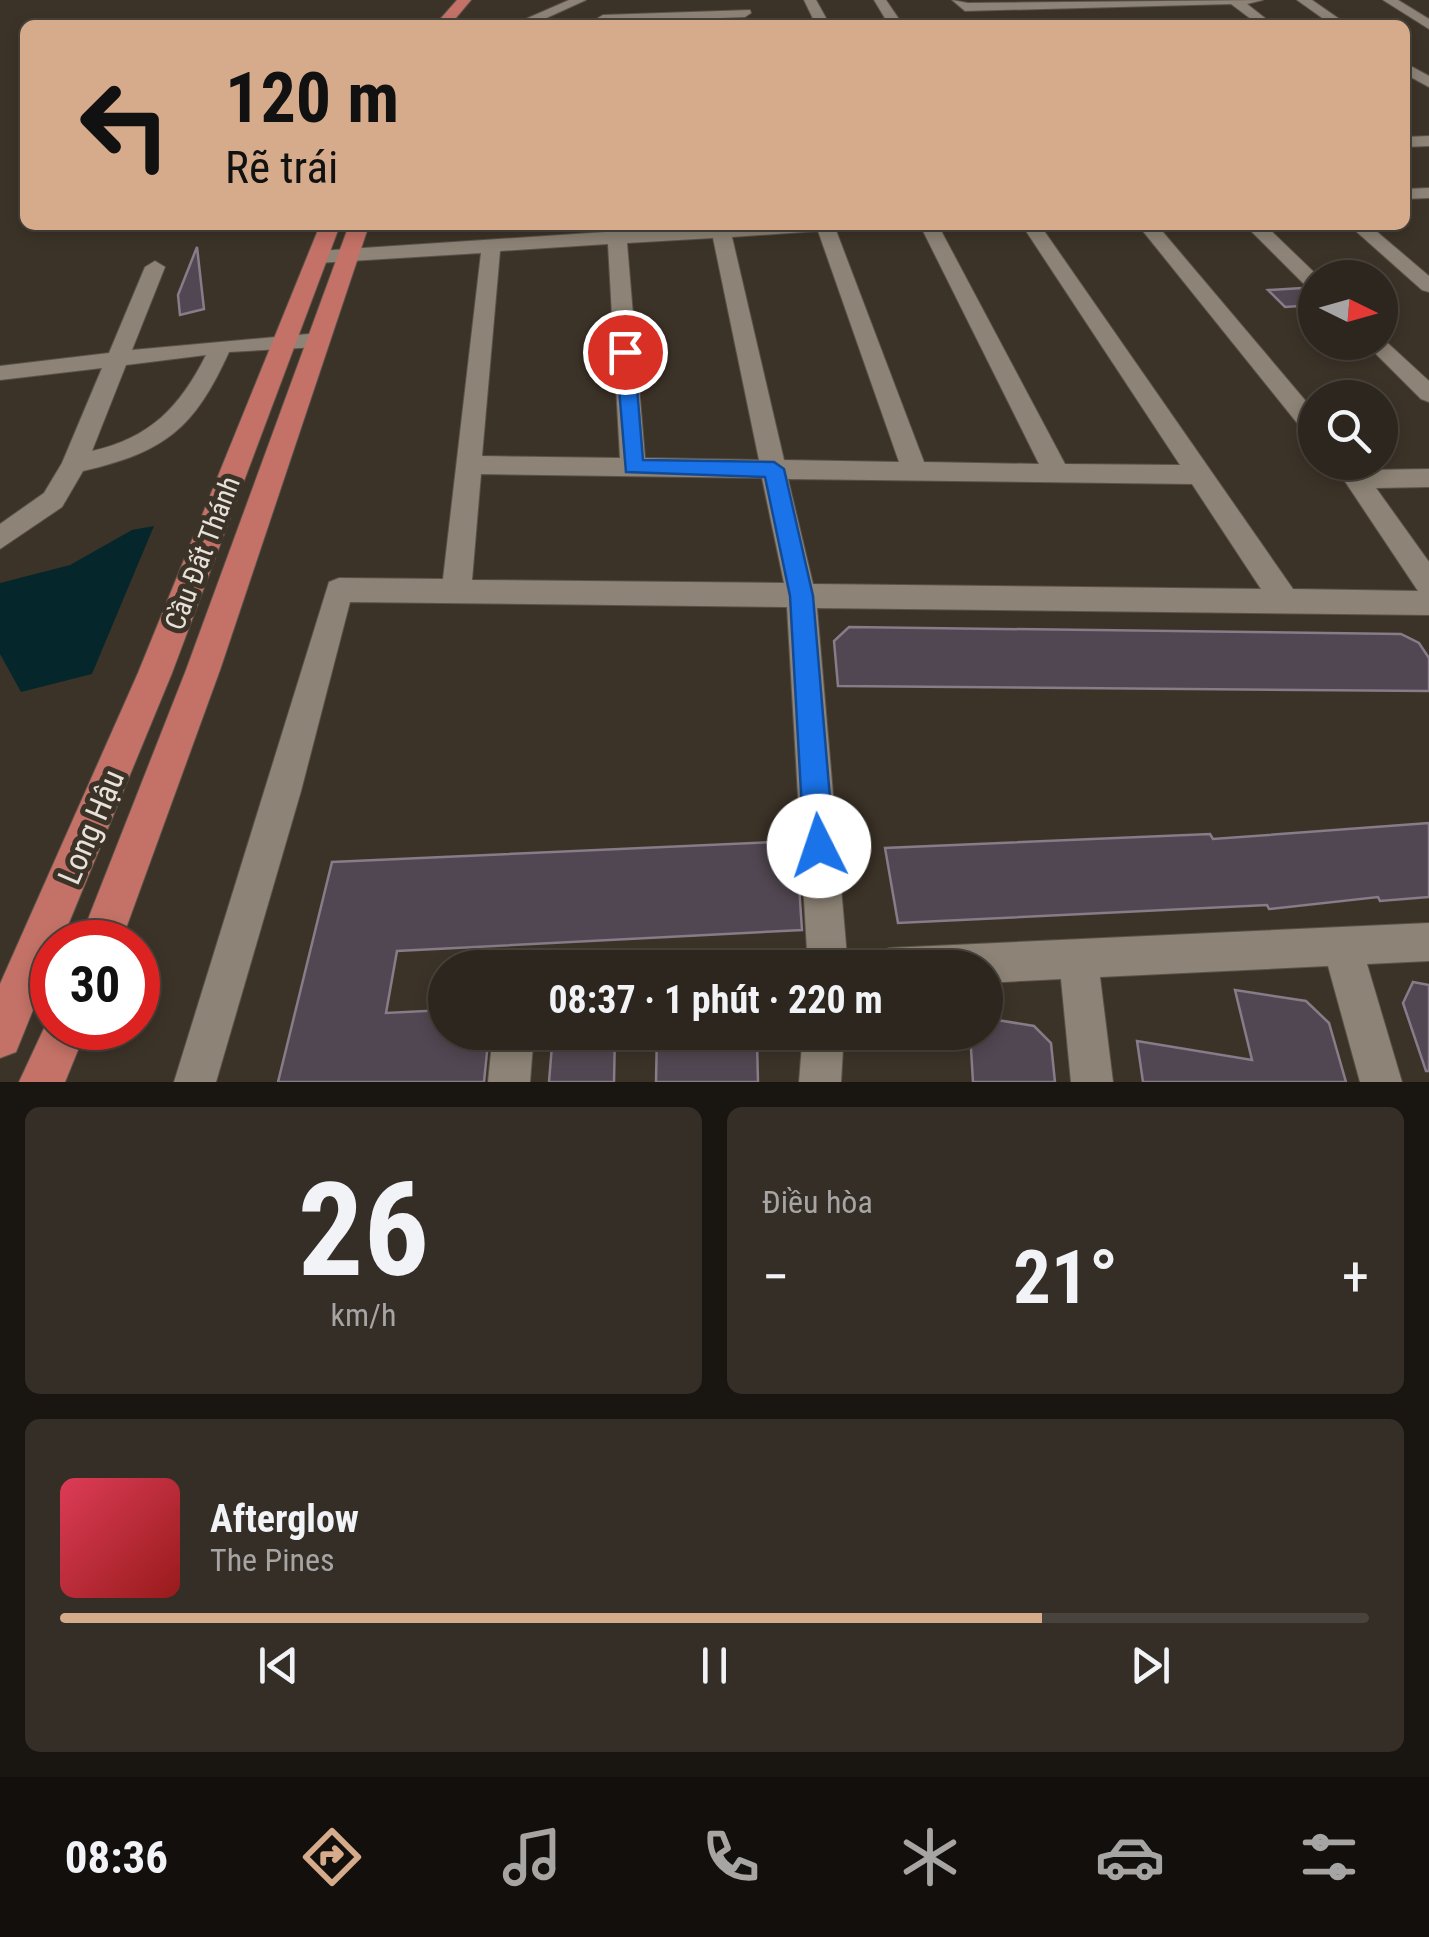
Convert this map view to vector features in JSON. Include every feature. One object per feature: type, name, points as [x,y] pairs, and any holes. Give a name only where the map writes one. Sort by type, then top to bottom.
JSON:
[{"type":"main road","points":[[446,20],[464,0]]},
{"type":"main road","points":[[467,20],[484,0]]},
{"type":"main road","points":[[284,342],[328,230]]},
{"type":"main road","points":[[318,340],[357,230]]},
{"type":"main road","name":"Cầu Đất Thánh","points":[[203,670],[318,340]]},
{"type":"main road","name":"Cầu Đất Thánh","points":[[155,673],[284,342]]},
{"type":"main road","name":"Long Hậu","points":[[108,920],[203,670]]},
{"type":"main road","name":"Long Hậu","points":[[0,1036],[155,673]]},
{"type":"main road","points":[[42,1082],[55,1050]]},
{"type":"street","points":[[531,20],[580,0]]},
{"type":"street","points":[[1234,0],[1260,20]]},
{"type":"street","points":[[961,4],[1258,0]]},
{"type":"street","points":[[1303,0],[1333,20]]},
{"type":"street","points":[[1388,0],[1429,25]]},
{"type":"street","points":[[1104,2],[1117,14]]},
{"type":"street","points":[[1034,5],[1050,20]]},
{"type":"street","points":[[635,20],[745,13]]},
{"type":"street","points":[[318,257],[700,230]]},
{"type":"street","points":[[721,230],[802,596],[827,950]]},
{"type":"street","points":[[827,230],[915,471]]},
{"type":"street","points":[[932,230],[1058,473]]},
{"type":"street","points":[[1035,230],[1285,601]]},
{"type":"street","points":[[1151,230],[1298,407]]},
{"type":"street","points":[[1259,230],[1298,268]]},
{"type":"street","points":[[1364,230],[1429,286]]},
{"type":"street","points":[[617,238],[634,467]]},
{"type":"street","points":[[456,592],[490,246]]},
{"type":"street","points":[[1407,266],[1429,266]]},
{"type":"street","points":[[0,538],[54,500],[74,464],[155,267]]},
{"type":"street","points":[[0,372],[221,346],[318,340]]},
{"type":"street","points":[[74,464],[160,438],[182,420],[221,346]]},
{"type":"street","points":[[1394,360],[1429,394]]},
{"type":"street","points":[[468,465],[1200,475]]},
{"type":"street","points":[[1398,475],[1429,478]]},
{"type":"street","points":[[1357,480],[1429,584]]},
{"type":"street","points":[[196,1082],[284,791],[339,590],[1429,603]]},
{"type":"street","points":[[1003,963],[1429,942]]},
{"type":"street","points":[[1342,946],[1381,1082]]},
{"type":"street","points":[[1078,959],[1092,1082]]},
{"type":"street","points":[[509,1082],[512,1050]]},
{"type":"street","points":[[820,1082],[823,1050]]},
{"type":"water","points":[[154,526],[92,674],[21,692],[0,654],[0,583],[70,565],[132,530]]},
{"type":"building","points":[[197,247],[204,309],[180,315],[178,295]]},
{"type":"building","points":[[1298,288],[1298,306],[1285,307],[1268,290]]},
{"type":"building","points":[[849,627],[1401,634],[1419,643],[1429,658],[1429,691],[838,686],[834,641]]},
{"type":"building","points":[[1429,823],[1429,897],[1380,901],[1378,897],[1269,909],[1267,905],[898,923],[885,848],[1210,834],[1213,839]]},
{"type":"building","points":[[796,841],[802,930],[397,951],[386,1013],[428,1011],[428,1050],[487,1050],[484,1082],[278,1082],[332,862]]},
{"type":"building","points":[[1413,982],[1429,985],[1429,1071],[1403,1003]]},
{"type":"building","points":[[1235,990],[1306,1001],[1329,1023],[1346,1082],[1143,1082],[1137,1041],[1252,1060]]},
{"type":"building","points":[[1003,1021],[1034,1026],[1051,1043],[1055,1082],[973,1082],[971,1050],[1003,1050]]},
{"type":"building","points":[[552,1050],[615,1050],[614,1082],[549,1082]]},
{"type":"building","points":[[657,1050],[757,1050],[758,1082],[656,1082]]},
{"type":"route","points":[[625,352],[634,467],[774,469],[802,596],[819,846]]}]
